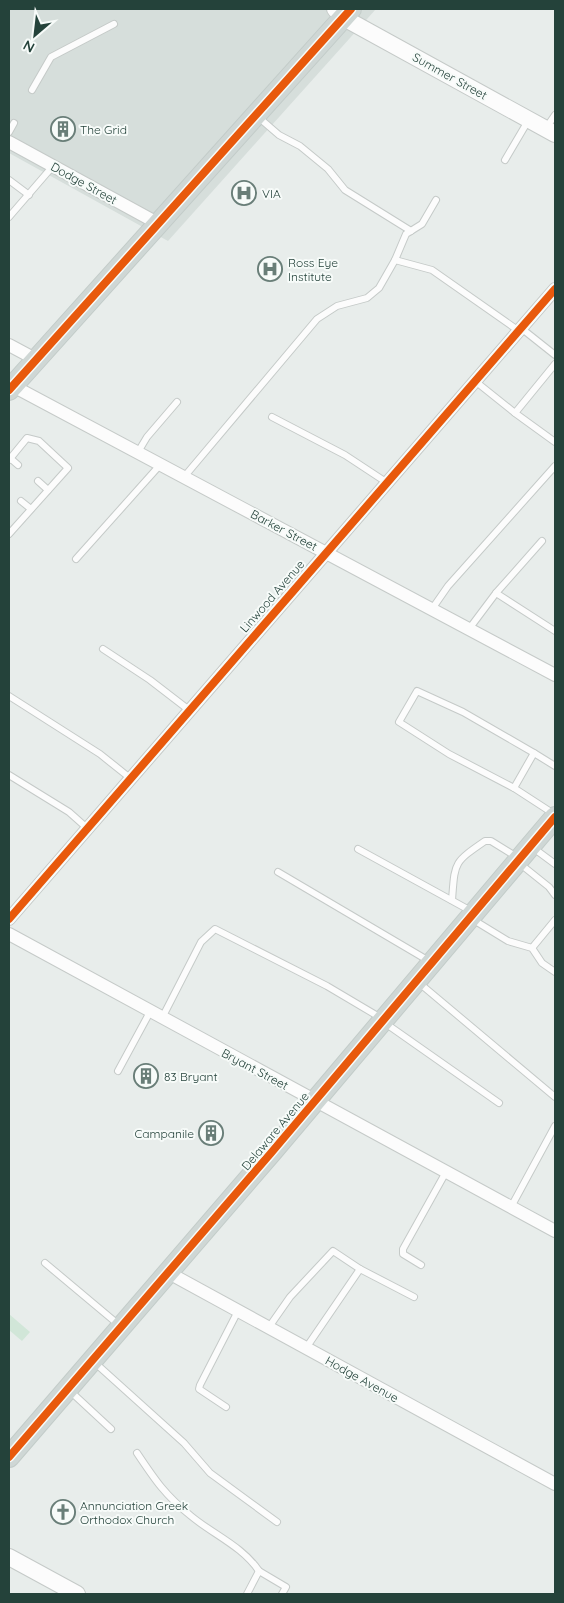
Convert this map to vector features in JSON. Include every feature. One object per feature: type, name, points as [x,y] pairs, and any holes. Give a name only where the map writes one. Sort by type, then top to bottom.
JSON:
[{"type":"main road","points":[[11,388],[256,115],[344,12]]},
{"type":"main road","name":"Delaware Avenue","points":[[9,1456],[169,1273],[555,816]]},
{"type":"street","name":"Summer Street","points":[[344,12],[550,132]]},
{"type":"street","name":"Dodge Street","points":[[9,142],[158,224]]},
{"type":"street","name":"Linwood Avenue","points":[[9,919],[325,552],[555,289]]},
{"type":"street","points":[[9,345],[37,360]]},
{"type":"street","name":"Barker Street","points":[[11,388],[138,452],[555,675]]},
{"type":"street","name":"Bryant Street","points":[[9,934],[555,1231]]},
{"type":"street","name":"Hodge Avenue","points":[[169,1273],[555,1484]]},
{"type":"street","points":[[9,1557],[77,1594]]},
{"type":"lane","points":[[32,90],[51,57],[114,24]]},
{"type":"lane","points":[[256,115],[279,136],[300,146],[332,174],[345,190],[411,231]]},
{"type":"lane","points":[[550,132],[555,115]]},
{"type":"lane","points":[[505,160],[529,120]]},
{"type":"lane","points":[[9,132],[14,123]]},
{"type":"lane","points":[[9,217],[53,166]]},
{"type":"lane","points":[[9,180],[29,195]]},
{"type":"lane","points":[[184,477],[317,319],[337,306],[366,298],[379,288],[395,260],[406,234],[422,224],[436,200]]},
{"type":"lane","points":[[395,260],[432,270],[555,355]]},
{"type":"lane","points":[[515,413],[555,364]]},
{"type":"lane","points":[[475,381],[555,442]]},
{"type":"lane","points":[[138,452],[147,437],[177,402]]},
{"type":"lane","points":[[272,417],[345,454],[386,482]]},
{"type":"lane","points":[[10,530],[68,468],[40,441],[27,438],[9,459],[18,465]]},
{"type":"lane","points":[[76,559],[160,464]]},
{"type":"lane","points":[[432,609],[448,586],[555,466]]},
{"type":"lane","points":[[38,481],[48,490]]},
{"type":"lane","points":[[22,501],[31,509]]},
{"type":"lane","points":[[469,630],[496,592],[542,541]]},
{"type":"lane","points":[[496,592],[555,631]]},
{"type":"lane","points":[[103,649],[150,680],[189,710]]},
{"type":"lane","points":[[555,766],[463,712],[417,691],[398,722],[449,754],[514,788],[555,816]]},
{"type":"lane","points":[[9,696],[100,754],[130,778]]},
{"type":"lane","points":[[514,788],[534,753]]},
{"type":"lane","points":[[9,776],[69,812],[87,828]]},
{"type":"lane","points":[[452,900],[456,864],[485,841],[491,841],[523,856],[555,864]]},
{"type":"lane","points":[[358,849],[452,900],[508,941],[532,948],[542,963],[555,972]]},
{"type":"lane","points":[[523,856],[555,895]]},
{"type":"lane","points":[[278,872],[432,963]]},
{"type":"lane","points":[[532,948],[555,920]]},
{"type":"lane","points":[[118,1071],[156,1015],[201,942],[215,929],[326,986],[383,1021],[499,1102]]},
{"type":"lane","points":[[417,981],[555,1097]]},
{"type":"lane","points":[[511,1207],[555,1126]]},
{"type":"lane","points":[[421,1265],[403,1254],[402,1249],[446,1172]]},
{"type":"lane","points":[[269,1328],[290,1297],[333,1251],[360,1269],[414,1297]]},
{"type":"lane","points":[[45,1263],[122,1327]]},
{"type":"lane","points":[[306,1348],[360,1269]]},
{"type":"lane","points":[[226,1407],[199,1389],[238,1311]]},
{"type":"lane","points":[[92,1360],[184,1443],[210,1473],[277,1522]]},
{"type":"lane","points":[[67,1389],[111,1429]]},
{"type":"lane","points":[[137,1453],[164,1493],[192,1518],[250,1556],[259,1570],[286,1587],[282,1594]]},
{"type":"lane","points":[[247,1594],[259,1570]]},
{"type":"shaded area","points":[[9,9],[376,9],[168,241],[9,153]]},
{"type":"green space","points":[[9,1314],[30,1332],[22,1341],[9,1330]]},
{"type":"cycle path","points":[[9,390],[351,9]]},
{"type":"cycle path","points":[[9,919],[555,289]]},
{"type":"cycle path","points":[[9,1457],[271,1153],[555,817]]},
{"type":"place","name":"The Grid","points":[[63,129]]},
{"type":"place","name":"VIA","points":[[244,193]]},
{"type":"place","name":"Ross Eye Institute","points":[[270,269]]},
{"type":"place","name":"83 Bryant","points":[[146,1076]]},
{"type":"place","name":"Campanile","points":[[211,1133]]},
{"type":"place","name":"Annunciation Greek Orthodox Church","points":[[63,1512]]}]
